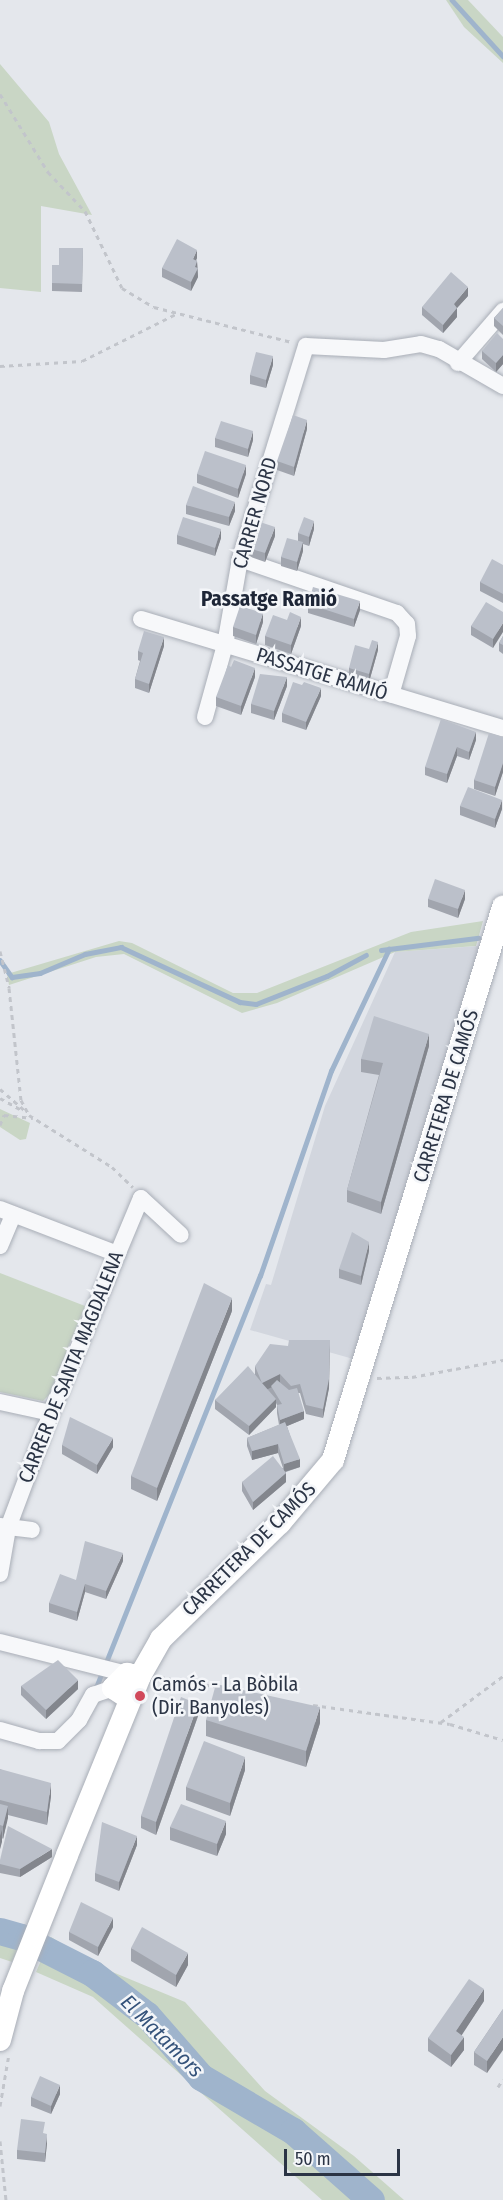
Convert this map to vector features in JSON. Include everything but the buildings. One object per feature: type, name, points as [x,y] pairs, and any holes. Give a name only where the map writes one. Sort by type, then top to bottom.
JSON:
[{"type":"street","points":[[458,363],[503,311]]},
{"type":"street","points":[[306,346],[384,350],[421,344],[439,349],[458,363],[503,386]]},
{"type":"street","name":"CARRER NORD","points":[[205,717],[225,645],[240,559],[306,346]]},
{"type":"street","points":[[240,559],[397,613],[407,624],[408,636],[391,695]]},
{"type":"street","name":"PASSATGE RAMIÓ","points":[[141,619],[503,728]]},
{"type":"street","name":"CARRETERA DE CAMÓS","points":[[0,2040],[4,2008],[41,1920],[131,1681],[161,1639],[280,1523],[333,1460],[361,1376],[503,907]]},
{"type":"street","points":[[141,1198],[181,1234]]},
{"type":"street","name":"CARRER DE SANTA MAGDALENA","points":[[0,1574],[4,1527],[141,1198]]},
{"type":"street","points":[[0,1246],[6,1212],[117,1254]]},
{"type":"street","points":[[0,1402],[51,1413]]},
{"type":"street","points":[[4,1527],[32,1530]]},
{"type":"street","points":[[0,1642],[98,1666],[131,1681]]},
{"type":"street","points":[[0,1730],[39,1741],[58,1741],[79,1720],[93,1695],[131,1681]]},
{"type":"path","points":[[0,94],[48,172],[85,211],[122,288],[154,308],[306,346]]},
{"type":"path","points":[[0,366],[82,361],[177,314]]},
{"type":"path","points":[[0,951],[9,988],[21,1100],[29,1115]]},
{"type":"path","points":[[0,1089],[29,1115]]},
{"type":"path","points":[[0,1098],[112,1167],[141,1198]]},
{"type":"path","points":[[0,1125],[4,1115],[34,1118]]},
{"type":"path","points":[[361,1376],[412,1377],[503,1360]]},
{"type":"path","points":[[440,1723],[503,1676]]},
{"type":"path","points":[[131,1681],[230,1689]]},
{"type":"path","points":[[306,1704],[440,1723],[503,1740]]},
{"type":"path","points":[[498,2087],[503,2079]]},
{"type":"path","points":[[0,2141],[6,2200]]},
{"type":"shaded area","points":[[492,945],[364,1362],[250,1330],[266,1284],[271,1285],[325,1106],[395,952]]},
{"type":"green space","points":[[446,0],[468,0],[503,37],[503,63],[464,27]]},
{"type":"green space","points":[[0,64],[49,122],[59,154],[92,215],[41,206],[41,292],[0,288]]},
{"type":"green space","points":[[483,921],[476,946],[395,952],[277,1003],[242,1013],[124,954],[96,957],[9,985],[7,974],[119,941],[132,943],[233,993],[257,993],[411,932]]},
{"type":"green space","points":[[0,1109],[30,1123],[26,1139],[20,1140],[0,1127]]},
{"type":"green space","points":[[0,1273],[85,1306],[49,1395],[43,1401],[0,1392]]},
{"type":"green space","points":[[0,1918],[26,1928],[12,1962],[0,1958]]},
{"type":"green space","points":[[51,1937],[98,1966],[185,2002],[265,2091],[354,2156],[404,2200],[322,2200],[93,1997],[36,1972]]},
{"type":"waterway","points":[[452,0],[503,56]]},
{"type":"waterway","points":[[381,950],[478,938]]},
{"type":"waterway","points":[[0,960],[12,977],[40,973],[85,954],[121,947],[240,1002],[256,1004],[327,976],[366,955]]},
{"type":"waterway","points":[[95,1690],[260,1276],[331,1071],[389,949]]},
{"type":"waterway","name":"El Matamors","points":[[0,1931],[21,1937],[92,1973],[147,2015],[201,2077],[293,2131],[371,2200]]},
{"type":"place","name":"Camós - La Bòbila (Dir. Banyoles)","points":[[140,1696]]},
{"type":"district","name":"Passatge Ramió","points":[[269,599]]}]
